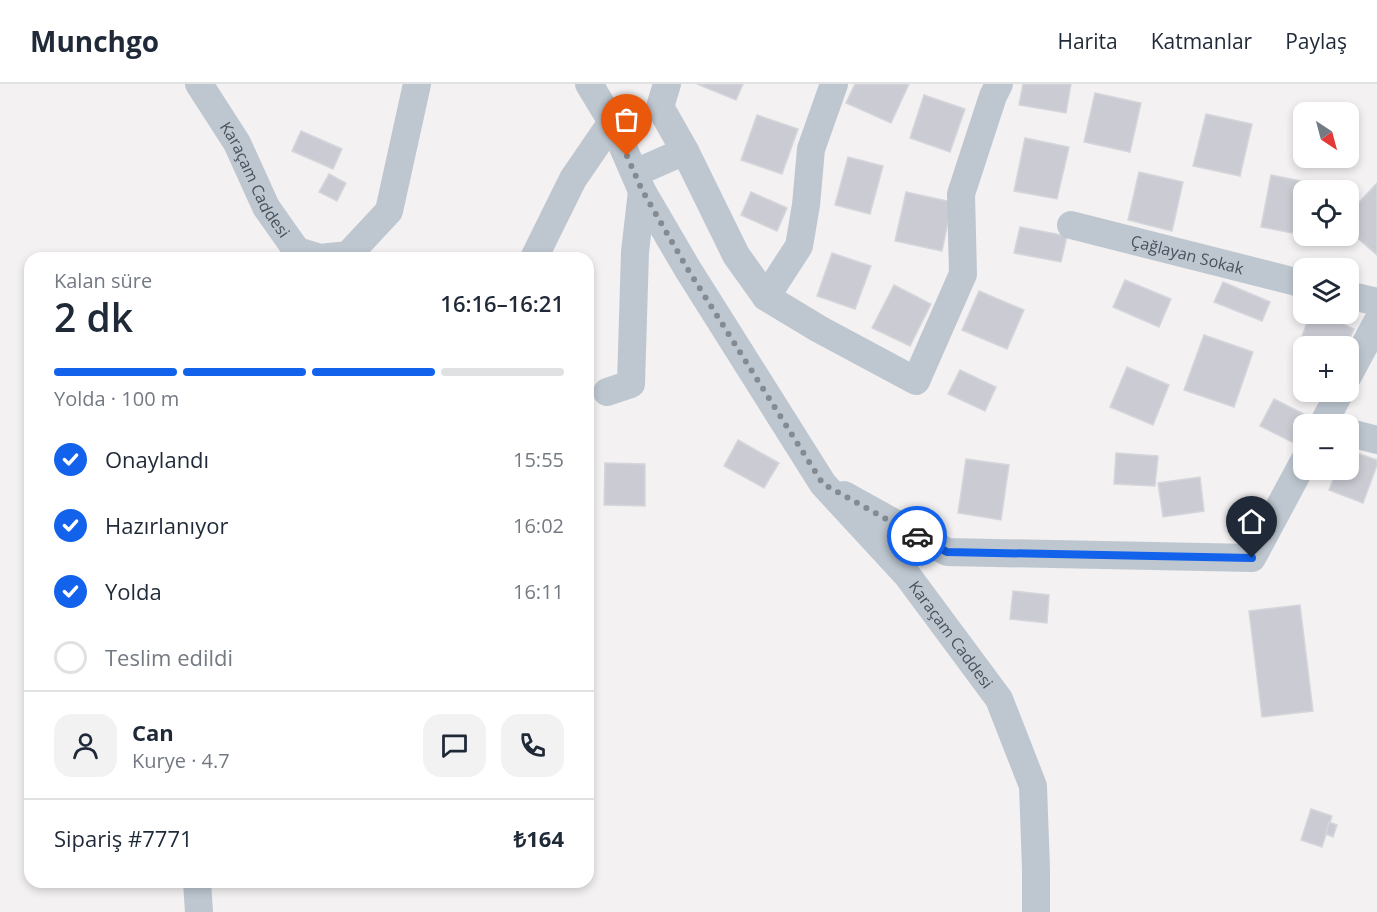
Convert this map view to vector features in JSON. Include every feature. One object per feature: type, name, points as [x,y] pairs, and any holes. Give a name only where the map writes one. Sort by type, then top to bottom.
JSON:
[{"type":"street","name":"Karaçam Caddesi","points":[[199,84],[237,143],[266,207],[297,251],[300,252]]},
{"type":"street","name":"Karaçam Caddesi","points":[[351,252],[389,211],[417,84]]},
{"type":"street","name":"Karaçam Caddesi","points":[[589,84],[612,122],[638,182],[687,268],[823,484],[907,575],[999,699],[1033,786],[1036,912]]},
{"type":"street","points":[[667,84],[660,107],[736,255],[766,297],[819,329],[916,381],[963,274],[961,194],[999,84]]},
{"type":"street","points":[[766,297],[799,246],[806,205],[811,149],[834,84]]},
{"type":"street","points":[[537,252],[573,179],[612,122]]},
{"type":"street","points":[[607,392],[632,384],[638,182],[685,152]]},
{"type":"street","name":"Çağlayan Sokak","points":[[1071,225],[1293,281]]},
{"type":"street","points":[[1359,298],[1377,302]]},
{"type":"street","points":[[1359,356],[1377,322]]},
{"type":"street","points":[[1359,436],[1377,440]]},
{"type":"street","points":[[823,484],[947,552],[1252,558],[1294,480]]},
{"type":"street","points":[[197,888],[199,912]]},
{"type":"building","points":[[697,84],[743,84],[736,100]]},
{"type":"building","points":[[855,84],[909,84],[891,123],[846,103]]},
{"type":"building","points":[[1023,84],[1071,84],[1066,113],[1019,105]]},
{"type":"building","points":[[1095,93],[1141,103],[1130,152],[1084,142]]},
{"type":"building","points":[[924,95],[965,109],[950,152],[910,138]]},
{"type":"building","points":[[1206,114],[1252,124],[1240,176],[1193,166]]},
{"type":"building","points":[[757,115],[798,129],[782,174],[741,160]]},
{"type":"building","points":[[301,131],[342,149],[333,169],[292,151]]},
{"type":"building","points":[[1025,138],[1069,147],[1057,199],[1014,191]]},
{"type":"building","points":[[848,157],[883,166],[870,214],[835,205]]},
{"type":"building","points":[[1139,172],[1183,182],[1172,231],[1128,220]]},
{"type":"building","points":[[329,174],[346,183],[337,201],[319,192]]},
{"type":"building","points":[[1271,175],[1296,180],[1293,180],[1293,233],[1261,227]]},
{"type":"building","points":[[1377,183],[1377,255],[1359,239],[1359,202]]},
{"type":"building","points":[[751,192],[787,208],[777,231],[741,215]]},
{"type":"building","points":[[906,192],[952,202],[942,251],[895,241]]},
{"type":"building","points":[[1020,227],[1067,236],[1061,262],[1014,253]]},
{"type":"building","points":[[832,253],[871,266],[855,309],[817,296]]},
{"type":"building","points":[[1125,280],[1171,299],[1159,327],[1113,307]]},
{"type":"building","points":[[1223,282],[1270,302],[1262,321],[1214,302]]},
{"type":"building","points":[[894,285],[931,304],[910,346],[872,328]]},
{"type":"building","points":[[979,291],[1024,310],[1007,349],[962,330]]},
{"type":"building","points":[[1306,324],[1343,324],[1354,329],[1351,336],[1302,336]]},
{"type":"building","points":[[1204,335],[1253,352],[1234,407],[1184,390]]},
{"type":"building","points":[[1127,367],[1169,385],[1153,425],[1110,407]]},
{"type":"building","points":[[960,370],[996,387],[985,411],[948,394]]},
{"type":"building","points":[[1274,399],[1304,414],[1293,414],[1293,442],[1260,426]]},
{"type":"building","points":[[738,440],[779,463],[764,488],[724,466]]},
{"type":"building","points":[[1116,453],[1158,456],[1155,486],[1114,484]]},
{"type":"building","points":[[1359,454],[1377,460],[1363,503],[1329,490],[1333,480],[1359,480]]},
{"type":"building","points":[[966,459],[1009,465],[1001,520],[958,513]]},
{"type":"building","points":[[605,463],[645,464],[645,506],[604,505]]},
{"type":"building","points":[[1200,477],[1204,511],[1163,517],[1158,483]]},
{"type":"building","points":[[1013,591],[1049,595],[1047,623],[1010,619]]},
{"type":"building","points":[[1300,605],[1313,711],[1262,717],[1249,611]]},
{"type":"building","points":[[1311,809],[1332,816],[1322,847],[1301,840]]},
{"type":"building","points":[[1329,822],[1337,825],[1333,837],[1326,834]]},
{"type":"way so far","points":[[627,156],[642,190],[687,268],[823,484],[917,536]]},
{"type":"route","points":[[917,536],[947,552],[1252,558]]}]
